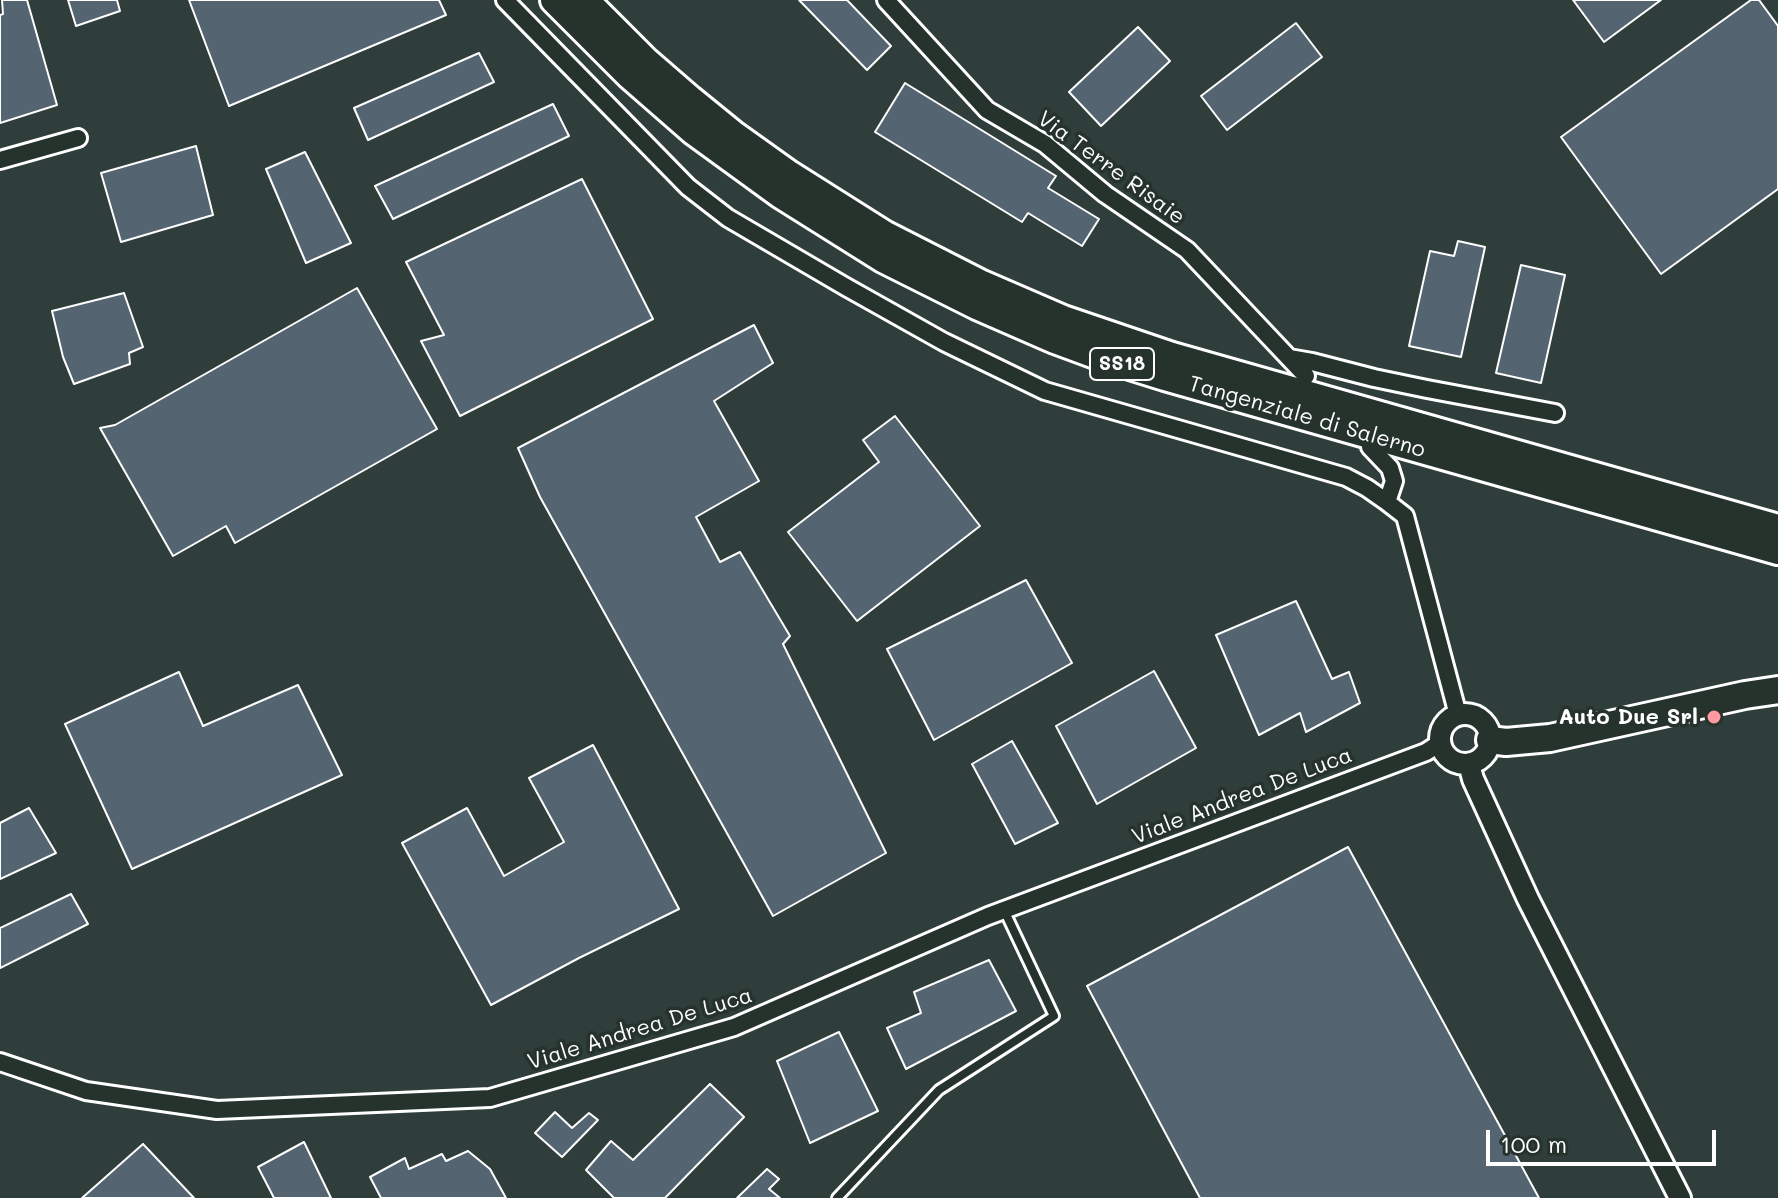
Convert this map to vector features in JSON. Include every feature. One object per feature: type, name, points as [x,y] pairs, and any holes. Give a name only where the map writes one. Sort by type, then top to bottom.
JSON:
[{"type":"highway","name":"Tangenziale di Salerno","points":[[554,0],[630,76],[693,131],[781,195],[883,259],[977,306],[1055,340],[1152,373],[1778,551]]},
{"type":"highway","name":"Tangenziale di Salerno","points":[[585,0],[645,60],[690,99],[789,174],[884,234],[996,290],[1063,319],[1172,356],[1778,528]]},
{"type":"highway","points":[[1726,536],[1748,554],[1778,565]]},
{"type":"highway","points":[[1490,740],[1506,742],[1550,738],[1778,690]]},
{"type":"street","points":[[505,0],[688,187],[728,218],[846,287],[944,342],[1045,391],[1346,477],[1387,502],[1405,516],[1458,715]]},
{"type":"street","name":"Via Terre Risaie","points":[[886,0],[987,110],[1045,144],[1105,194],[1187,250],[1306,376]]},
{"type":"street","points":[[0,160],[78,138]]},
{"type":"street","points":[[1289,358],[1427,389],[1555,413]]},
{"type":"street","points":[[1370,447],[1390,468],[1394,481],[1387,502]]},
{"type":"street","points":[[1466,714],[1481,719],[1490,740],[1484,756],[1469,764],[1447,757],[1440,743],[1442,729],[1451,717],[1466,714]]},
{"type":"street","name":"Viale Andrea De Luca","points":[[0,1062],[86,1091],[217,1110],[490,1098],[734,1027],[1004,910],[1426,752],[1440,743]]},
{"type":"street","points":[[1469,764],[1528,899],[1680,1198]]},
{"type":"lane","points":[[837,1198],[939,1090],[1054,1016],[1004,910]]},
{"type":"building","points":[[2,0],[27,0],[57,105],[0,123],[0,15],[3,14]]},
{"type":"building","points":[[68,0],[117,0],[120,11],[76,26]]},
{"type":"building","points":[[189,0],[439,0],[446,15],[229,106]]},
{"type":"building","points":[[799,0],[847,0],[891,46],[867,70]]},
{"type":"building","points":[[1573,0],[1661,0],[1604,42]]},
{"type":"building","points":[[1751,0],[1759,0],[1778,26],[1778,189],[1661,274],[1561,137]]},
{"type":"building","points":[[1296,23],[1322,57],[1227,130],[1201,96]]},
{"type":"building","points":[[1138,27],[1170,61],[1101,126],[1069,92]]},
{"type":"building","points":[[479,53],[494,82],[368,140],[354,108]]},
{"type":"building","points":[[905,83],[1056,176],[1048,188],[1099,219],[1082,246],[1028,213],[1022,222],[875,132]]},
{"type":"building","points":[[553,104],[569,136],[393,219],[375,186]]},
{"type":"building","points":[[196,146],[213,215],[121,242],[101,173]]},
{"type":"building","points":[[305,152],[351,243],[306,263],[266,169]]},
{"type":"building","points":[[582,179],[653,319],[460,416],[421,341],[444,335],[406,262]]},
{"type":"building","points":[[1458,241],[1485,247],[1461,357],[1409,346],[1430,251],[1454,256]]},
{"type":"building","points":[[1521,265],[1565,275],[1541,383],[1496,373]]},
{"type":"building","points":[[357,288],[437,429],[235,543],[226,526],[173,556],[100,428],[115,425]]},
{"type":"building","points":[[124,293],[143,347],[129,353],[130,364],[74,384],[63,357],[52,311]]},
{"type":"building","points":[[754,325],[773,363],[714,401],[759,481],[696,517],[720,562],[740,552],[790,636],[783,644],[886,853],[773,916],[540,497],[518,448]]},
{"type":"building","points":[[895,416],[980,526],[857,621],[788,532],[879,462],[863,440]]},
{"type":"building","points":[[1026,580],[1072,663],[934,740],[887,649]]},
{"type":"building","points":[[1296,601],[1332,679],[1349,672],[1360,703],[1306,732],[1300,713],[1259,735],[1216,635]]},
{"type":"building","points":[[1154,671],[1196,748],[1097,804],[1056,726]]},
{"type":"building","points":[[179,672],[203,726],[298,685],[342,775],[132,869],[65,724]]},
{"type":"building","points":[[1012,741],[1058,823],[1015,844],[972,764]]},
{"type":"building","points":[[593,745],[679,909],[491,1005],[402,843],[467,808],[504,876],[564,842],[529,778]]},
{"type":"building","points":[[29,808],[56,853],[0,879],[0,823]]},
{"type":"building","points":[[1348,847],[1539,1198],[1200,1198],[1087,986]]},
{"type":"building","points":[[71,894],[88,924],[0,968],[0,928]]},
{"type":"building","points":[[989,960],[1016,1011],[906,1069],[887,1028],[921,1013],[914,992]]},
{"type":"building","points":[[839,1032],[878,1111],[810,1143],[777,1061]]},
{"type":"building","points":[[710,1084],[744,1117],[665,1198],[614,1198],[586,1170],[611,1141],[633,1160]]},
{"type":"building","points":[[555,1112],[572,1128],[589,1113],[598,1120],[562,1157],[535,1133]]},
{"type":"building","points":[[304,1142],[331,1198],[274,1198],[258,1167]]},
{"type":"building","points":[[143,1144],[194,1198],[82,1198]]},
{"type":"building","points":[[468,1151],[490,1169],[506,1198],[381,1198],[370,1177],[405,1158],[409,1169],[442,1154],[446,1161]]},
{"type":"building","points":[[767,1169],[779,1179],[769,1189],[780,1198],[737,1198]]},
{"type":"place","name":"Auto Due Srl","points":[[1714,717]]}]
